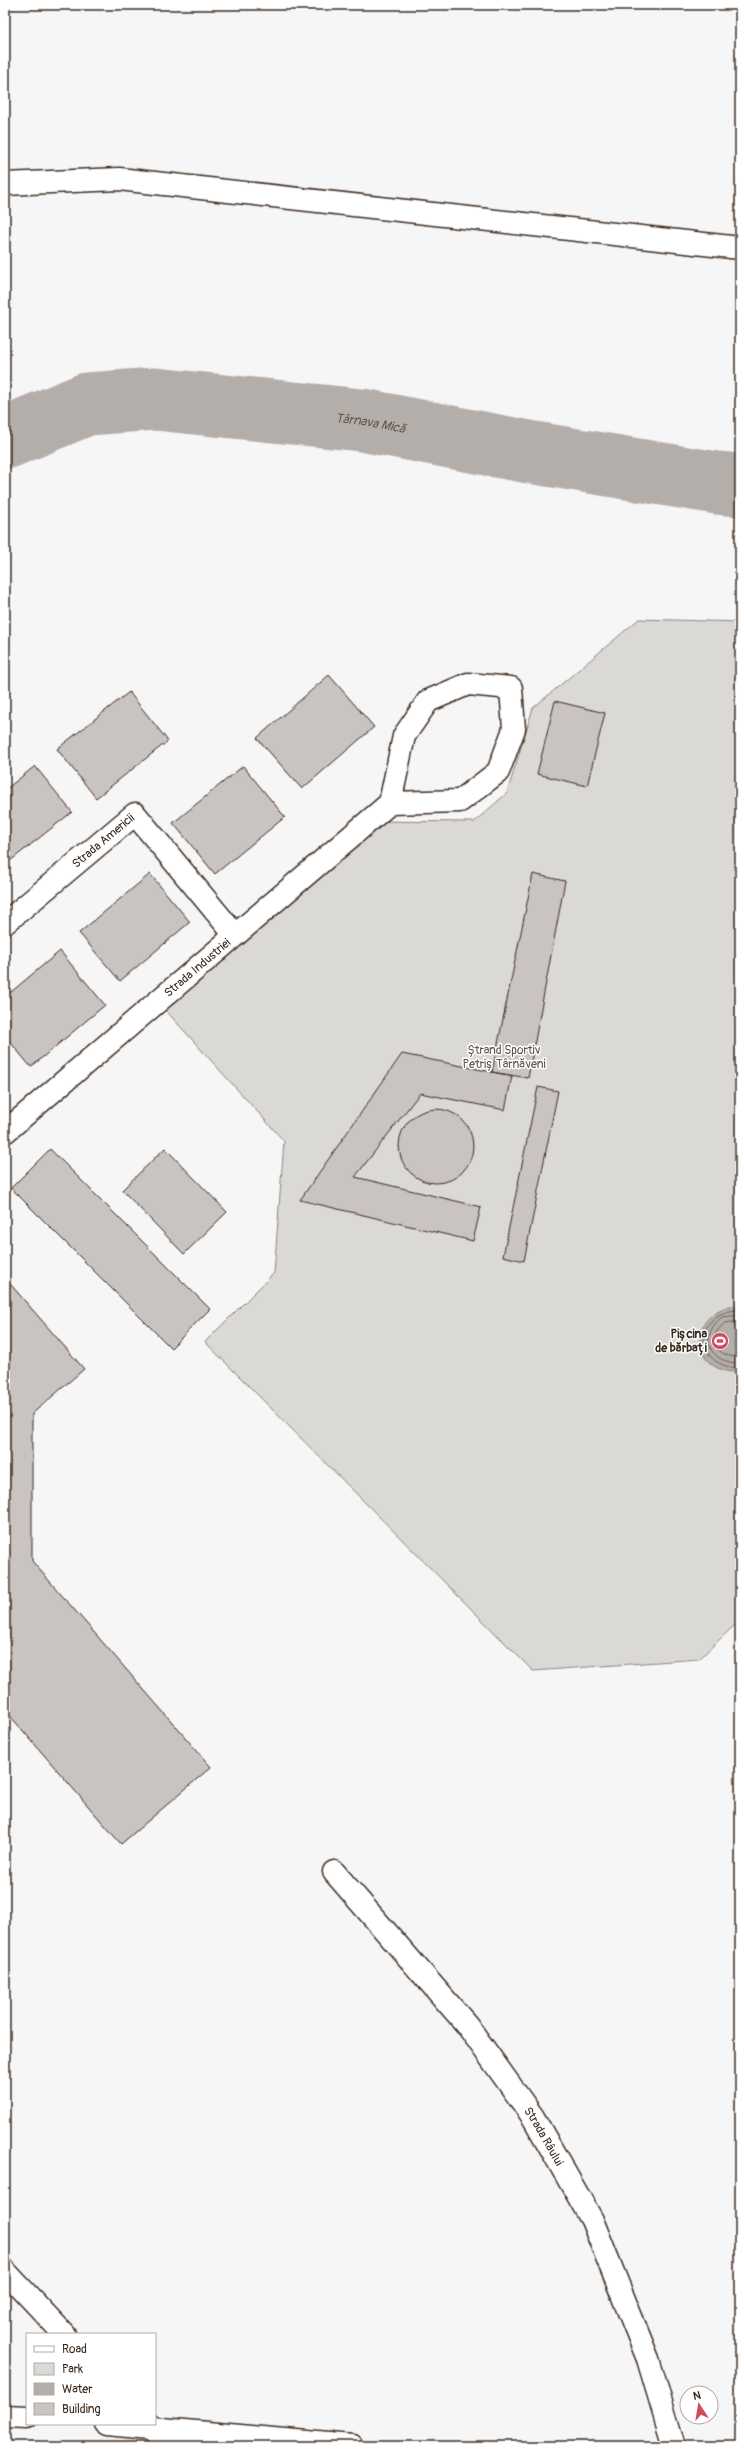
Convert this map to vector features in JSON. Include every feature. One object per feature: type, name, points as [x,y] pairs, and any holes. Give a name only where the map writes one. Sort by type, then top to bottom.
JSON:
[{"type":"street","points":[[5,184],[119,179],[740,248]]},
{"type":"street","points":[[468,684],[511,688],[514,729],[498,772],[460,801],[390,803],[404,736],[428,701],[468,684]]},
{"type":"street","name":"Strada Industriei","points":[[5,1132],[390,803]]},
{"type":"street","name":"Strada Americii","points":[[5,923],[135,814],[235,935]]},
{"type":"street","name":"Strada Râului","points":[[334,1872],[467,2025],[533,2117],[592,2220],[648,2358],[674,2446]]},
{"type":"street","points":[[5,2271],[63,2333]]},
{"type":"street","points":[[5,2416],[26,2418]]},
{"type":"street","points":[[128,2425],[352,2446]]},
{"type":"street","points":[[150,2426],[168,2446]]},
{"type":"green space","name":"Ștrand Sportiv Petriș Târnăveni","points":[[639,619],[740,622],[740,1620],[699,1659],[533,1671],[205,1342],[274,1273],[284,1141],[158,1002],[370,821],[474,822],[507,793],[533,708]]},
{"type":"water","name":"Pișcina de bărbați","points":[[730,1306],[740,1306],[740,1372],[724,1371],[712,1365],[704,1356],[700,1345],[701,1333],[706,1322],[715,1312]]},
{"type":"building","points":[[329,675],[374,727],[302,789],[257,738]]},
{"type":"building","points":[[129,692],[168,741],[96,798],[57,749]]},
{"type":"building","points":[[555,701],[605,713],[587,786],[537,774]]},
{"type":"building","points":[[35,766],[72,812],[5,865],[5,790]]},
{"type":"building","points":[[243,766],[285,817],[215,874],[173,823]]},
{"type":"building","points":[[150,874],[190,922],[120,981],[79,933]]},
{"type":"building","points":[[533,874],[565,881],[528,1078],[492,1072]]},
{"type":"building","points":[[60,951],[105,1005],[31,1067],[5,1036],[5,997]]},
{"type":"building","points":[[402,1054],[512,1076],[505,1110],[420,1093],[355,1177],[481,1207],[473,1241],[300,1200]]},
{"type":"building","points":[[538,1087],[558,1091],[524,1261],[503,1256]]},
{"type":"building","points":[[436,1109],[450,1112],[462,1120],[470,1132],[473,1146],[470,1160],[462,1172],[450,1180],[436,1183],[422,1180],[410,1172],[402,1160],[399,1146],[402,1132],[410,1120],[422,1112]]},
{"type":"building","points":[[165,1148],[227,1212],[184,1254],[122,1190]]},
{"type":"building","points":[[50,1149],[210,1309],[171,1348],[11,1188]]},
{"type":"building","points":[[5,1278],[84,1369],[32,1414],[32,1561],[211,1767],[121,1844],[5,1710]]},
{"type":"waterway","name":"Târnava Mică","points":[[5,438],[87,404],[155,399],[362,420],[529,452],[717,483],[740,485]]},
{"type":"place","name":"Pișcina de bărbați","points":[[720,1341]]}]
